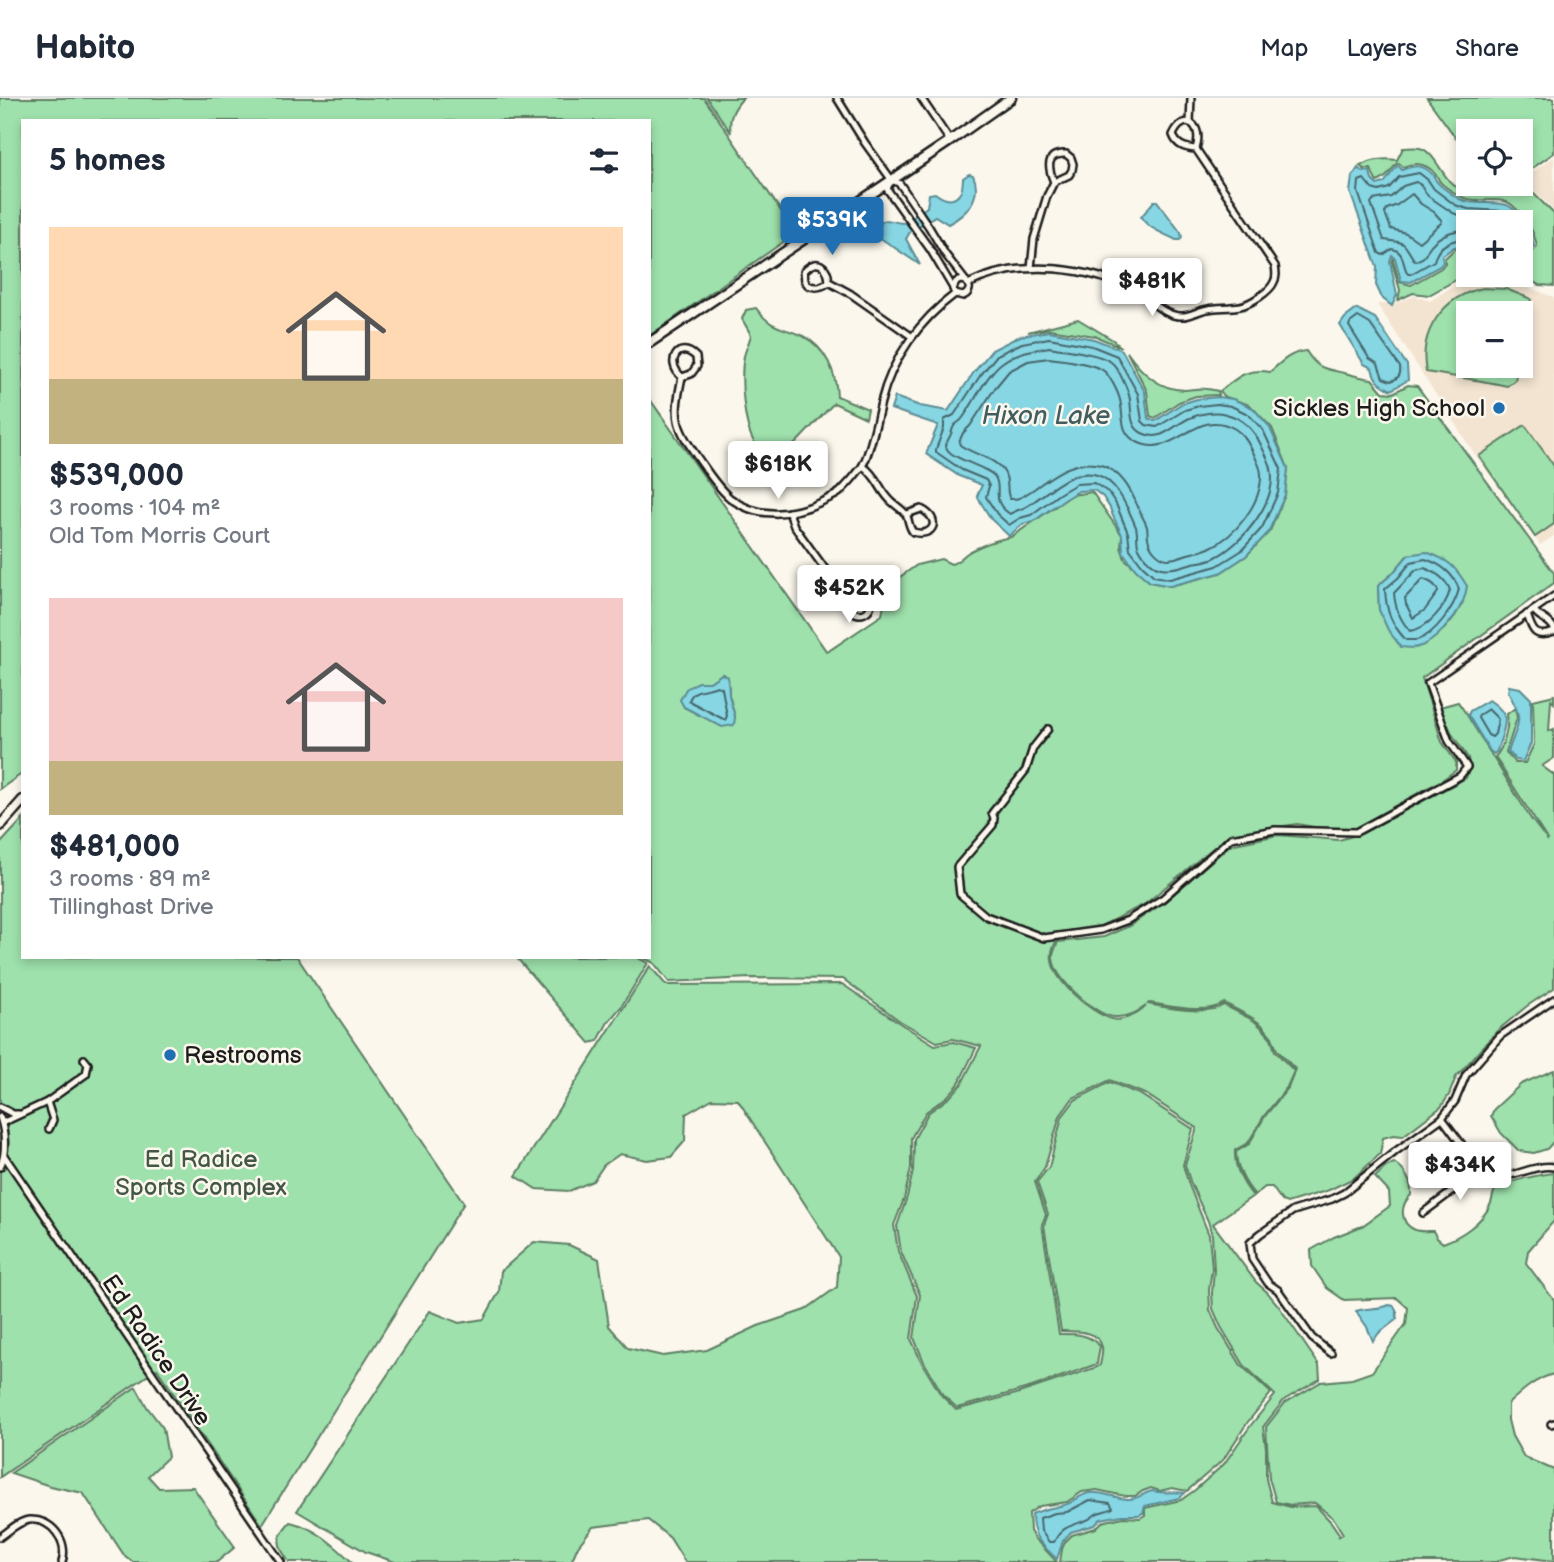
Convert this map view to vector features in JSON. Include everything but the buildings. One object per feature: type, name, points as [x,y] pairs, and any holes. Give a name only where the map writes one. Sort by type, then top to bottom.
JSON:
[{"type":"street","points":[[837,98],[891,179],[900,184],[945,254],[967,282],[970,289],[967,294],[963,296],[954,292],[920,234],[887,188],[891,179]]},
{"type":"street","points":[[921,98],[950,141]]},
{"type":"street","points":[[651,343],[1011,98]]},
{"type":"street","points":[[1190,123],[1191,98]]},
{"type":"street","points":[[682,377],[677,402],[677,419],[681,434],[716,484],[732,499],[753,510],[777,514],[809,508],[839,493],[863,466],[889,379],[911,336],[954,292],[954,284],[958,280],[967,282],[1031,268],[1076,271],[1140,294],[1165,311],[1180,317],[1203,309],[1244,305],[1268,290],[1274,284],[1275,266],[1196,149],[1199,135],[1197,128],[1186,122],[1179,125],[1173,135],[1178,144],[1196,149]]},
{"type":"street","points":[[1031,268],[1034,239],[1054,182],[1050,162],[1056,155],[1066,154],[1071,158],[1072,170],[1063,179],[1054,182]]},
{"type":"street","points":[[912,223],[922,216]]},
{"type":"street","points":[[829,282],[818,287],[808,285],[804,271],[809,265],[821,264],[826,270],[829,282],[911,336]]},
{"type":"street","points":[[691,351],[696,357],[697,366],[682,377],[676,372],[673,358],[678,352],[691,351]]},
{"type":"street","points":[[863,466],[873,473],[891,502],[906,514],[913,532],[919,534],[930,530],[933,520],[927,512],[921,509],[906,514]]},
{"type":"street","points":[[789,512],[794,526],[853,612],[860,614],[867,611],[871,604],[870,597],[861,591],[854,593],[848,601]]},
{"type":"street","points":[[1048,729],[1032,748],[1026,770],[992,813],[993,825],[957,867],[960,894],[986,916],[1044,938],[1101,930],[1128,920],[1163,898],[1231,838],[1275,830],[1356,832],[1460,776],[1467,767],[1450,741],[1428,684],[1554,596]]},
{"type":"street","points":[[1527,614],[1536,633],[1544,635],[1554,631],[1550,622],[1537,616],[1534,610]]},
{"type":"street","points":[[0,826],[21,802]]},
{"type":"street","points":[[1331,1353],[1312,1338],[1278,1290],[1268,1283],[1252,1259],[1251,1243],[1293,1211],[1344,1193],[1442,1118],[1455,1101],[1466,1075],[1500,1036],[1553,1001]]},
{"type":"street","points":[[1,1120],[47,1102],[86,1074],[88,1064],[84,1059]]},
{"type":"street","points":[[47,1102],[52,1120],[49,1129]]},
{"type":"street","points":[[0,1107],[13,1114],[22,1114]]},
{"type":"street","points":[[1442,1118],[1488,1177],[1501,1178],[1539,1166],[1554,1167]]},
{"type":"street","name":"Ed Radice Drive","points":[[1,1120],[5,1157],[281,1562]]},
{"type":"street","points":[[0,1167],[5,1157]]},
{"type":"street","points":[[1423,1213],[1481,1170]]},
{"type":"street","points":[[0,1537],[21,1523],[39,1521],[58,1534],[64,1550],[62,1562]]},
{"type":"shaded area","points":[[1554,157],[1554,211],[1533,190],[1533,171]]},
{"type":"shaded area","name":"Sickles High School","points":[[1456,284],[1456,287],[1526,287],[1554,297],[1554,536],[1540,545],[1472,450],[1377,304],[1394,304],[1414,296],[1430,301]]},
{"type":"green space","points":[[0,98],[704,98],[796,233],[651,335],[651,119],[21,119],[21,774],[0,789]]},
{"type":"green space","points":[[707,98],[743,98],[732,114],[731,133]]},
{"type":"green space","points":[[1427,98],[1554,98],[1554,153],[1533,168],[1533,119],[1456,119],[1456,138]]},
{"type":"green space","points":[[1403,148],[1426,151],[1456,186],[1456,193],[1442,184],[1429,168],[1421,165],[1403,167],[1397,163],[1386,177],[1377,182],[1371,169],[1360,166],[1378,160],[1397,160]]},
{"type":"green space","points":[[1533,193],[1554,214],[1554,286],[1533,282],[1533,251],[1537,246],[1533,234],[1533,210],[1517,210],[1501,201],[1466,199],[1460,196],[1533,196]]},
{"type":"green space","points":[[1455,249],[1456,280],[1429,295],[1413,293],[1398,300],[1400,290],[1393,259],[1399,282],[1411,285],[1441,268],[1445,258]]},
{"type":"green space","points":[[1483,288],[1506,289],[1531,299],[1456,301],[1456,377],[1426,372],[1426,343],[1430,330],[1445,308],[1469,292]]},
{"type":"green space","points":[[756,308],[772,324],[803,336],[818,347],[832,370],[837,396],[868,409],[866,418],[834,403],[781,456],[765,452],[757,446],[748,428],[742,377],[744,356],[751,335],[742,319],[746,310]]},
{"type":"green space","points":[[1078,319],[1121,347],[1095,336],[1049,329],[1028,332]]},
{"type":"green space","points":[[1306,351],[1314,362],[1322,367],[1372,379],[1383,392],[1393,393],[1408,385],[1417,386],[1554,573],[1554,583],[1422,678],[1442,742],[1456,762],[1456,770],[1353,829],[1331,830],[1297,824],[1230,834],[1145,904],[1101,926],[1062,933],[1053,948],[1052,953],[1053,962],[1063,983],[1093,1010],[1112,1019],[1130,1017],[1139,1012],[1146,1006],[1124,1017],[1107,1015],[1079,996],[1063,979],[1054,963],[1053,955],[1058,942],[1104,937],[1129,926],[1165,902],[1230,845],[1278,835],[1339,840],[1363,833],[1466,778],[1470,768],[1468,758],[1452,734],[1440,707],[1458,702],[1531,819],[1548,841],[1495,757],[1505,737],[1507,714],[1515,708],[1517,718],[1506,752],[1515,763],[1525,763],[1534,744],[1533,700],[1554,695],[1554,703],[1551,700],[1549,731],[1554,729],[1554,758],[1542,766],[1554,775],[1554,988],[1497,1031],[1456,1077],[1441,1107],[1403,1136],[1383,1138],[1380,1154],[1354,1178],[1329,1190],[1287,1203],[1282,1201],[1272,1187],[1265,1187],[1255,1195],[1242,1175],[1236,1152],[1249,1144],[1265,1116],[1288,1088],[1295,1069],[1277,1050],[1272,1037],[1262,1025],[1224,1003],[1198,1009],[1148,1004],[1197,1011],[1217,1008],[1224,1005],[1261,1027],[1271,1038],[1275,1051],[1294,1071],[1287,1087],[1264,1116],[1248,1143],[1235,1150],[1240,1175],[1253,1196],[1213,1224],[1256,1282],[1278,1305],[1319,1365],[1320,1379],[1284,1400],[1263,1427],[1266,1479],[1272,1502],[1290,1507],[1316,1506],[1331,1522],[1340,1535],[1338,1537],[1343,1534],[1334,1519],[1315,1503],[1291,1505],[1276,1502],[1269,1478],[1266,1427],[1285,1403],[1321,1382],[1352,1379],[1372,1372],[1406,1324],[1408,1308],[1397,1298],[1344,1300],[1327,1288],[1312,1266],[1311,1250],[1362,1226],[1390,1206],[1389,1192],[1375,1177],[1394,1163],[1404,1173],[1410,1186],[1411,1195],[1403,1209],[1406,1223],[1417,1231],[1433,1231],[1443,1243],[1476,1223],[1486,1212],[1494,1192],[1499,1187],[1554,1173],[1554,1221],[1528,1251],[1526,1263],[1554,1300],[1554,1374],[1535,1382],[1508,1404],[1508,1420],[1512,1436],[1524,1457],[1554,1470],[1554,1561],[1515,1556],[1498,1562],[1060,1562],[1065,1542],[1072,1535],[1096,1528],[1102,1522],[1123,1517],[1140,1518],[1145,1515],[1145,1508],[1181,1500],[1195,1490],[1224,1464],[1275,1395],[1244,1365],[1213,1309],[1212,1235],[1185,1165],[1197,1128],[1147,1095],[1110,1080],[1073,1098],[1060,1116],[1045,1167],[1035,1182],[1046,1215],[1042,1224],[1059,1334],[1081,1335],[1095,1342],[1100,1346],[1097,1364],[1032,1387],[957,1408],[943,1395],[914,1338],[920,1295],[901,1252],[897,1226],[913,1171],[914,1139],[928,1113],[961,1085],[981,1046],[953,1039],[937,1042],[900,1021],[843,979],[750,978],[669,982],[654,963],[646,959],[651,959],[651,401],[827,652],[882,615],[886,592],[897,579],[917,565],[941,559],[951,564],[975,549],[1011,537],[1072,495],[1092,492],[1122,535],[1121,547],[1125,559],[1150,582],[1170,586],[1220,573],[1246,556],[1270,531],[1285,495],[1288,468],[1272,428],[1250,405],[1223,396],[1220,391],[1248,373],[1270,372],[1296,353]],"holes":[[[1408,555],[1463,602],[1444,629],[1379,610],[1378,586]],[[722,674],[728,677],[729,695],[735,717],[699,715],[684,707],[698,682],[710,682]]]},
{"type":"green space","points":[[1127,352],[1145,373],[1167,387],[1213,390],[1218,391],[1219,395],[1196,396],[1179,402],[1155,418],[1150,416],[1147,391]]},
{"type":"green space","points":[[1461,378],[1515,378],[1507,386]]},
{"type":"green space","points":[[1525,425],[1554,466],[1554,524],[1535,537],[1479,456]]},
{"type":"green space","name":"Ed Radice Sports Complex","points":[[21,821],[21,959],[298,959],[464,1203],[262,1525],[157,1369],[0,1477],[0,844]]},
{"type":"green space","points":[[518,959],[640,959],[648,963],[598,1041],[590,1043]]},
{"type":"green space","points":[[650,966],[666,985],[842,984],[935,1045],[954,1042],[976,1048],[958,1085],[926,1112],[911,1138],[911,1168],[904,1199],[894,1225],[898,1251],[917,1296],[911,1339],[941,1395],[956,1410],[1016,1394],[1100,1365],[1102,1347],[1096,1337],[1091,1334],[1061,1331],[1044,1225],[1048,1214],[1037,1182],[1049,1167],[1062,1117],[1075,1100],[1110,1082],[1141,1095],[1193,1129],[1183,1165],[1209,1235],[1212,1268],[1210,1310],[1241,1365],[1271,1393],[1223,1460],[1187,1491],[1172,1488],[1160,1491],[1151,1488],[1135,1496],[1125,1496],[1097,1490],[1082,1492],[1067,1502],[1040,1506],[1029,1513],[1030,1531],[1057,1562],[685,1562],[670,1538],[648,1520],[593,1527],[578,1546],[571,1562],[395,1562],[366,1552],[297,1511],[430,1311],[459,1323],[484,1319],[499,1292],[501,1271],[534,1242],[569,1245],[599,1259],[609,1326],[628,1348],[663,1356],[707,1350],[758,1326],[805,1310],[837,1287],[839,1257],[738,1100],[712,1099],[686,1114],[685,1141],[671,1157],[647,1160],[620,1154],[604,1165],[593,1181],[569,1191],[536,1189],[516,1176]]},
{"type":"green space","points":[[1554,1070],[1554,1141],[1547,1149],[1534,1153],[1519,1151],[1501,1133],[1491,1116],[1494,1109],[1521,1084]]},
{"type":"green space","points":[[136,1387],[163,1428],[168,1457],[148,1476],[159,1488],[193,1487],[235,1547],[217,1562],[133,1562],[124,1555],[83,1493],[11,1473]]},
{"type":"green space","points":[[290,1522],[316,1533],[352,1562],[289,1562],[279,1542]]},
{"type":"water","points":[[1398,165],[1402,170],[1414,166],[1422,167],[1432,174],[1442,187],[1458,198],[1479,203],[1505,204],[1514,210],[1456,210],[1456,247],[1442,256],[1443,262],[1440,266],[1411,282],[1401,281],[1392,255],[1390,261],[1397,295],[1392,306],[1382,298],[1376,285],[1377,267],[1350,192],[1352,177],[1358,168],[1363,172],[1370,171],[1372,180],[1377,185],[1384,183]]},
{"type":"water","points":[[969,174],[973,175],[976,191],[971,204],[961,216],[948,224],[935,216],[910,232],[906,239],[920,265],[873,233],[884,221],[904,223],[927,207],[929,194],[935,193],[947,199],[955,198],[961,191],[963,178]]},
{"type":"water","points":[[1154,201],[1157,201],[1181,233],[1180,240],[1152,228],[1141,217]]},
{"type":"water","points":[[1357,309],[1375,318],[1407,365],[1408,380],[1391,390],[1378,382],[1372,368],[1364,364],[1340,325]]},
{"type":"water","name":"Hixon Lake","points":[[1049,331],[1094,339],[1122,350],[1145,392],[1148,418],[1155,421],[1181,404],[1218,397],[1233,399],[1253,408],[1269,426],[1288,468],[1285,495],[1268,533],[1246,556],[1220,573],[1170,586],[1150,582],[1136,570],[1123,552],[1122,535],[1110,508],[1094,490],[1079,491],[1034,521],[1023,524],[1009,536],[991,519],[977,496],[982,485],[959,476],[926,454],[938,425],[891,409],[895,397],[920,406],[948,411],[992,350],[1020,336]]},
{"type":"water","points":[[1426,552],[1446,561],[1455,569],[1467,586],[1465,595],[1450,622],[1431,641],[1416,648],[1401,647],[1388,630],[1379,610],[1378,586],[1408,555]]},
{"type":"water","points":[[722,674],[728,677],[729,695],[735,717],[734,725],[722,727],[684,707],[680,700],[686,689],[698,682],[710,682]]},
{"type":"water","points":[[1509,686],[1520,688],[1531,699],[1531,743],[1523,761],[1516,760],[1508,752],[1518,722],[1517,709],[1508,692]]},
{"type":"water","points":[[1489,700],[1502,711],[1505,722],[1494,754],[1468,715]]},
{"type":"water","points":[[1394,1306],[1397,1319],[1373,1341],[1356,1311]]},
{"type":"water","points":[[1152,1491],[1185,1493],[1179,1498],[1145,1506],[1143,1513],[1139,1515],[1101,1519],[1095,1525],[1071,1532],[1063,1541],[1057,1559],[1035,1535],[1032,1514],[1036,1512],[1067,1504],[1089,1493],[1131,1499]]},
{"type":"place","name":"Sickles High School","points":[[1499,408]]},
{"type":"place","name":"Restrooms","points":[[170,1055]]}]
